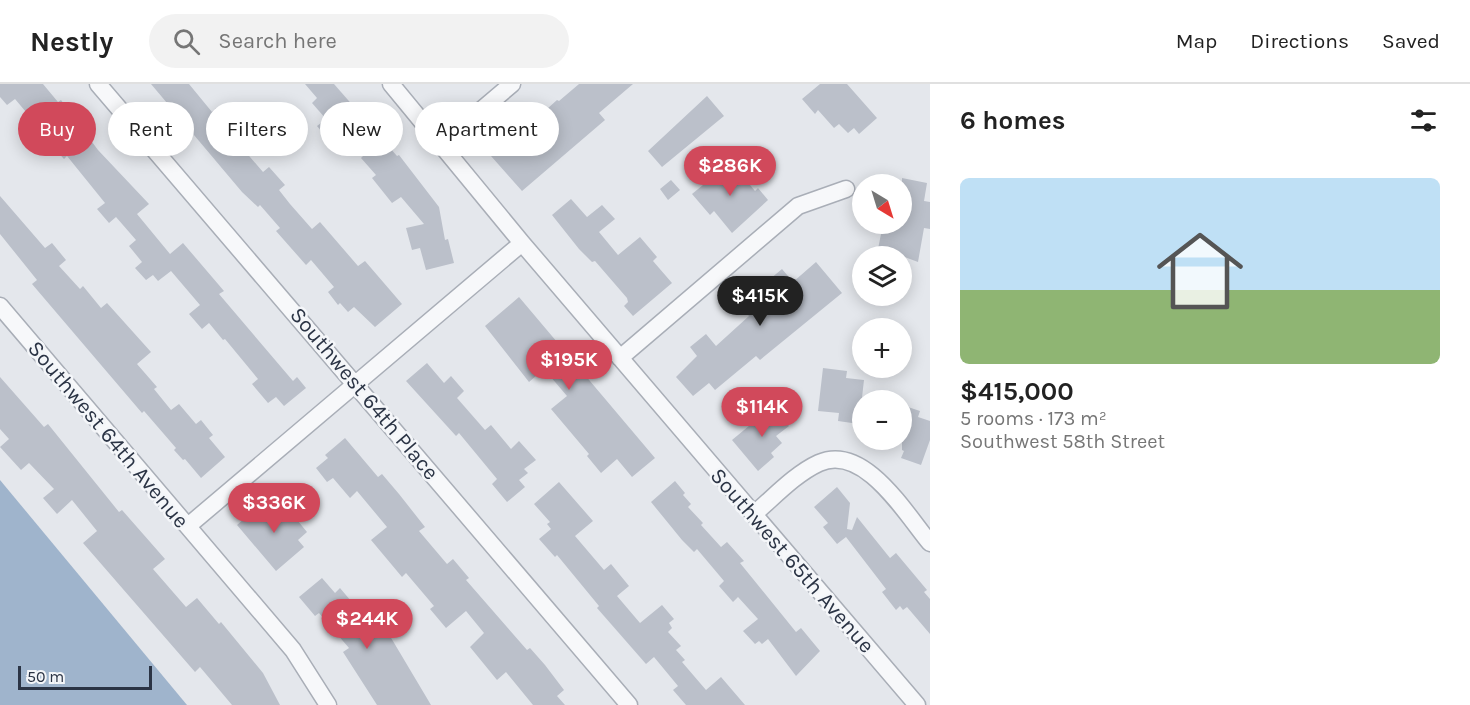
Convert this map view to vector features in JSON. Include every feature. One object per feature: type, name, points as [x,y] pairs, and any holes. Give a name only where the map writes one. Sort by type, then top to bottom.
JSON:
[{"type":"street","name":"Southwest 64th Place","points":[[98,84],[629,705]]},
{"type":"street","name":"Southwest 65th Avenue","points":[[390,84],[415,114]]},
{"type":"street","points":[[491,102],[512,84]]},
{"type":"street","name":"Southwest 65th Avenue","points":[[449,156],[917,705]]},
{"type":"street","points":[[620,358],[798,206],[846,189]]},
{"type":"street","points":[[188,526],[522,243]]},
{"type":"street","name":"Southwest 64th Avenue","points":[[0,306],[293,650],[328,705]]},
{"type":"street","points":[[754,514],[818,463],[834,459],[849,460],[867,470],[930,543]]},
{"type":"water","points":[[0,480],[187,705],[0,705]]},
{"type":"building","points":[[0,84],[43,84],[58,102],[18,103],[15,99],[7,105],[0,97]]},
{"type":"building","points":[[151,84],[189,84],[206,105],[206,149],[194,135],[194,102],[166,102]]},
{"type":"building","points":[[305,84],[334,84],[350,102],[320,102],[320,112],[312,103],[317,98]]},
{"type":"building","points":[[579,84],[633,84],[599,113],[605,120],[522,191],[491,156],[559,156],[559,102],[555,102]]},
{"type":"building","points":[[820,84],[847,84],[877,118],[859,134],[854,128],[848,133],[839,124],[834,128],[818,110],[815,114],[802,99]]},
{"type":"building","points":[[707,96],[724,116],[662,167],[648,151]]},
{"type":"building","points":[[96,147],[149,204],[137,214],[170,254],[183,243],[224,291],[219,294],[293,381],[297,377],[306,388],[284,406],[276,397],[268,403],[252,384],[258,379],[225,339],[223,340],[209,323],[202,329],[189,314],[200,305],[171,271],[158,281],[153,275],[146,280],[135,268],[142,262],[129,246],[136,240],[116,217],[109,223],[97,209],[105,203],[67,156],[96,156]]},
{"type":"building","points":[[212,156],[249,156],[263,172],[269,167],[285,185],[279,190],[312,229],[320,222],[358,266],[365,261],[402,304],[375,327],[354,307],[348,312],[340,303],[338,305],[328,292],[334,287],[311,260],[306,265],[276,231],[280,228],[260,205],[258,207]]},
{"type":"building","points":[[363,156],[400,156],[439,207],[445,240],[448,239],[454,263],[426,270],[420,248],[412,250],[406,228],[424,224],[401,197],[392,203],[372,178],[376,175],[361,158]]},
{"type":"building","points":[[731,162],[755,191],[758,188],[768,200],[732,233],[714,211],[710,215],[692,194]]},
{"type":"building","points":[[671,180],[680,190],[668,200],[660,189]]},
{"type":"building","points":[[912,180],[927,183],[924,201],[930,202],[930,229],[924,228],[918,262],[912,260],[912,246],[879,246],[881,234],[912,234]]},
{"type":"building","points":[[0,196],[45,248],[52,243],[66,260],[59,266],[80,289],[83,286],[101,308],[107,303],[151,352],[137,364],[157,387],[154,389],[171,410],[179,404],[196,424],[201,420],[213,435],[209,438],[225,457],[201,478],[174,450],[176,448],[144,411],[142,413],[32,284],[37,280],[0,234]]},
{"type":"building","points":[[571,199],[587,217],[602,205],[615,219],[599,232],[618,255],[640,237],[657,257],[653,261],[672,283],[633,316],[624,306],[628,302],[627,298],[595,261],[592,262],[579,249],[552,215]]},
{"type":"building","points":[[816,262],[842,293],[760,360],[756,356],[715,390],[709,383],[693,396],[676,377],[697,356],[690,347],[706,334],[716,346],[749,316],[739,305],[782,269],[793,282]]},
{"type":"building","points":[[519,297],[655,458],[632,477],[617,459],[601,473],[587,456],[589,454],[551,409],[567,396],[544,369],[529,382],[485,326]]},
{"type":"building","points":[[427,363],[444,383],[451,376],[464,391],[457,398],[485,430],[491,425],[511,449],[519,441],[536,460],[524,469],[528,473],[519,480],[525,487],[507,502],[492,484],[497,479],[459,433],[456,436],[406,381]]},
{"type":"building","points":[[823,368],[847,371],[846,378],[864,380],[863,390],[852,390],[852,423],[838,421],[839,413],[818,411]]},
{"type":"building","points":[[0,377],[44,427],[48,424],[119,512],[122,510],[165,559],[153,569],[186,607],[197,598],[219,624],[221,622],[263,673],[280,705],[232,705],[200,667],[195,672],[83,543],[97,531],[72,500],[57,514],[43,498],[54,489],[29,463],[21,470],[0,447],[9,439],[0,429]]},
{"type":"building","points":[[773,406],[789,426],[776,436],[782,443],[771,453],[774,457],[758,471],[732,440]]},
{"type":"building","points":[[912,408],[920,411],[918,417],[930,421],[930,440],[921,465],[901,458],[904,451],[902,450],[912,450]]},
{"type":"building","points":[[345,438],[378,477],[382,474],[399,494],[425,527],[419,531],[447,564],[453,559],[469,578],[466,580],[527,650],[530,648],[545,665],[564,690],[557,696],[565,705],[533,705],[506,672],[497,680],[470,647],[484,633],[466,611],[446,628],[430,609],[434,606],[406,573],[402,577],[371,540],[387,527],[357,491],[350,498],[333,478],[327,482],[316,468],[328,458],[325,455]]},
{"type":"building","points":[[675,481],[691,504],[688,507],[703,523],[701,525],[721,547],[727,542],[744,561],[740,563],[796,632],[801,628],[820,651],[796,676],[768,639],[762,644],[759,641],[755,644],[743,631],[758,619],[738,597],[733,602],[719,586],[724,581],[697,549],[694,552],[682,540],[651,502]]},
{"type":"building","points":[[559,482],[593,521],[575,536],[604,570],[611,564],[629,586],[617,596],[640,623],[662,605],[674,619],[669,623],[672,628],[668,632],[681,646],[676,650],[685,660],[682,662],[706,690],[721,677],[745,705],[686,705],[673,690],[678,686],[654,657],[646,664],[597,608],[599,606],[557,555],[555,557],[539,539],[551,529],[547,524],[550,522],[534,504]]},
{"type":"building","points":[[837,487],[850,503],[847,529],[852,530],[857,517],[890,558],[896,553],[927,590],[924,592],[930,599],[930,634],[907,607],[903,610],[900,606],[896,610],[882,592],[886,589],[846,537],[837,544],[823,527],[828,523],[814,507]]},
{"type":"building","points":[[265,501],[279,517],[288,509],[307,532],[298,540],[304,547],[276,571],[237,525]]},
{"type":"building","points":[[322,578],[335,593],[340,588],[356,607],[351,612],[370,635],[384,626],[431,705],[377,705],[343,652],[349,648],[319,613],[315,616],[299,597]]}]
